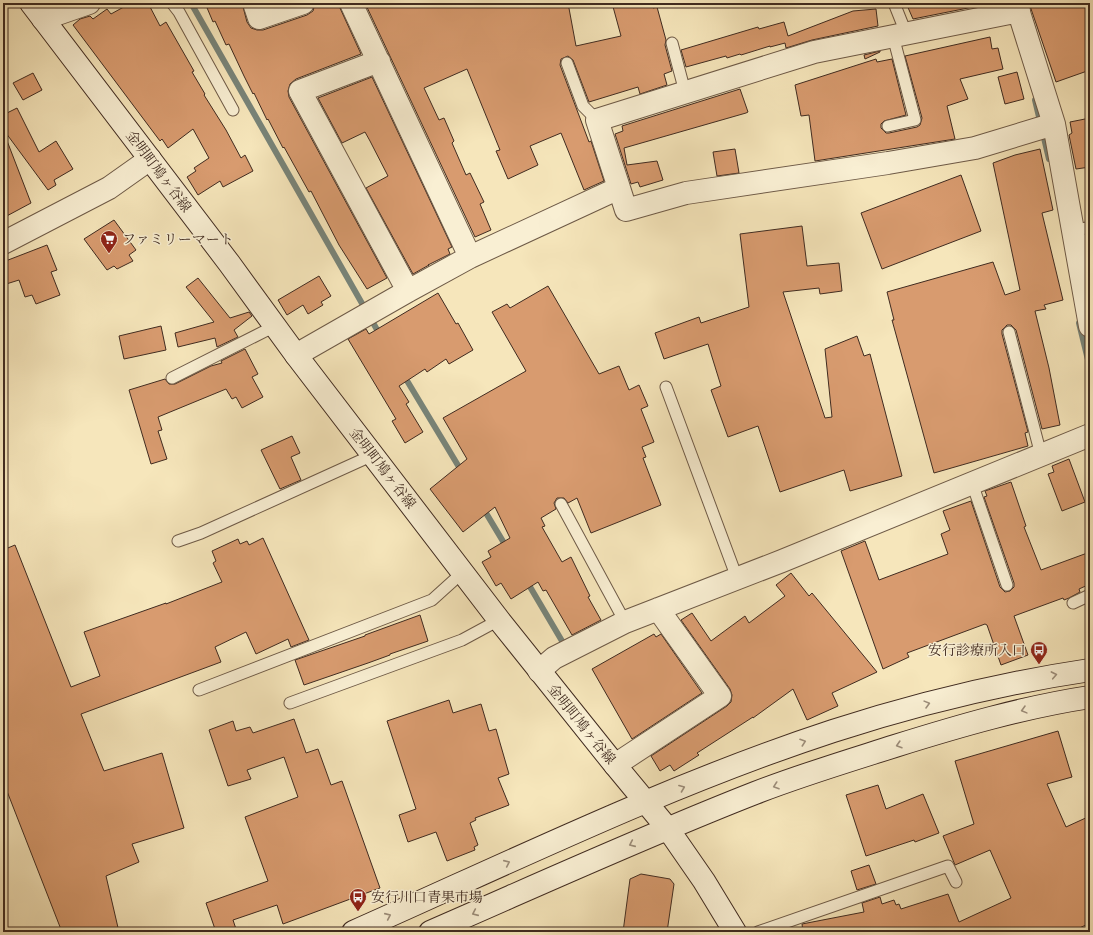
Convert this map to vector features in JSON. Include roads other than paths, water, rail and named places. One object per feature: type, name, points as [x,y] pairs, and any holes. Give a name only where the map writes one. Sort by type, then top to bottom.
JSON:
[{"type":"street","points":[[37,11],[89,3]]},
{"type":"street","points":[[254,3],[259,18],[303,3]]},
{"type":"street","points":[[351,3],[470,257]]},
{"type":"street","points":[[1054,124],[975,148],[888,163],[686,193],[626,210],[597,120],[814,52],[900,35],[1017,7],[1054,124],[1082,229],[1090,326]]},
{"type":"street","name":"金明町鳩ヶ谷線","points":[[37,11],[150,159],[296,355],[499,620],[668,829],[704,882],[735,932]]},
{"type":"street","points":[[378,61],[300,91],[408,291]]},
{"type":"street","points":[[3,243],[109,188],[150,159]]},
{"type":"street","points":[[296,355],[470,257],[619,188]]},
{"type":"street","points":[[539,671],[554,658],[625,622],[1090,435]]},
{"type":"street","points":[[615,765],[720,696],[658,609]]},
{"type":"street","points":[[353,932],[645,802],[834,731],[974,692],[1056,675],[1090,670]]},
{"type":"street","points":[[430,932],[756,792],[935,734],[1052,703],[1090,697]]},
{"type":"lane","points":[[172,3],[179,12],[233,110]]},
{"type":"lane","points":[[888,126],[915,120],[894,3]]},
{"type":"lane","points":[[672,43],[685,92]]},
{"type":"lane","points":[[568,63],[583,106],[597,120]]},
{"type":"lane","points":[[172,378],[275,326]]},
{"type":"lane","points":[[1009,332],[1041,455]]},
{"type":"lane","points":[[666,388],[737,578]]},
{"type":"lane","points":[[178,541],[201,533],[373,455]]},
{"type":"lane","points":[[972,483],[1007,584]]},
{"type":"lane","points":[[561,504],[625,622]]},
{"type":"lane","points":[[199,690],[432,600],[463,572]]},
{"type":"lane","points":[[1072,603],[1090,595]]},
{"type":"lane","points":[[290,703],[462,640],[499,620]]},
{"type":"lane","points":[[758,932],[948,866],[956,882]]},
{"type":"waterway","points":[[191,3],[380,335]]},
{"type":"waterway","points":[[1035,100],[1049,159]]},
{"type":"waterway","points":[[1079,323],[1090,368]]},
{"type":"waterway","points":[[403,374],[462,472]]},
{"type":"waterway","points":[[483,508],[507,548]]},
{"type":"waterway","points":[[526,580],[562,641]]},
{"type":"place","name":"ファミリーマート","points":[[109,254]]},
{"type":"place","name":"安行診療所入口","points":[[1039,665]]},
{"type":"place","name":"安行川口青果市場","points":[[358,912]]}]
